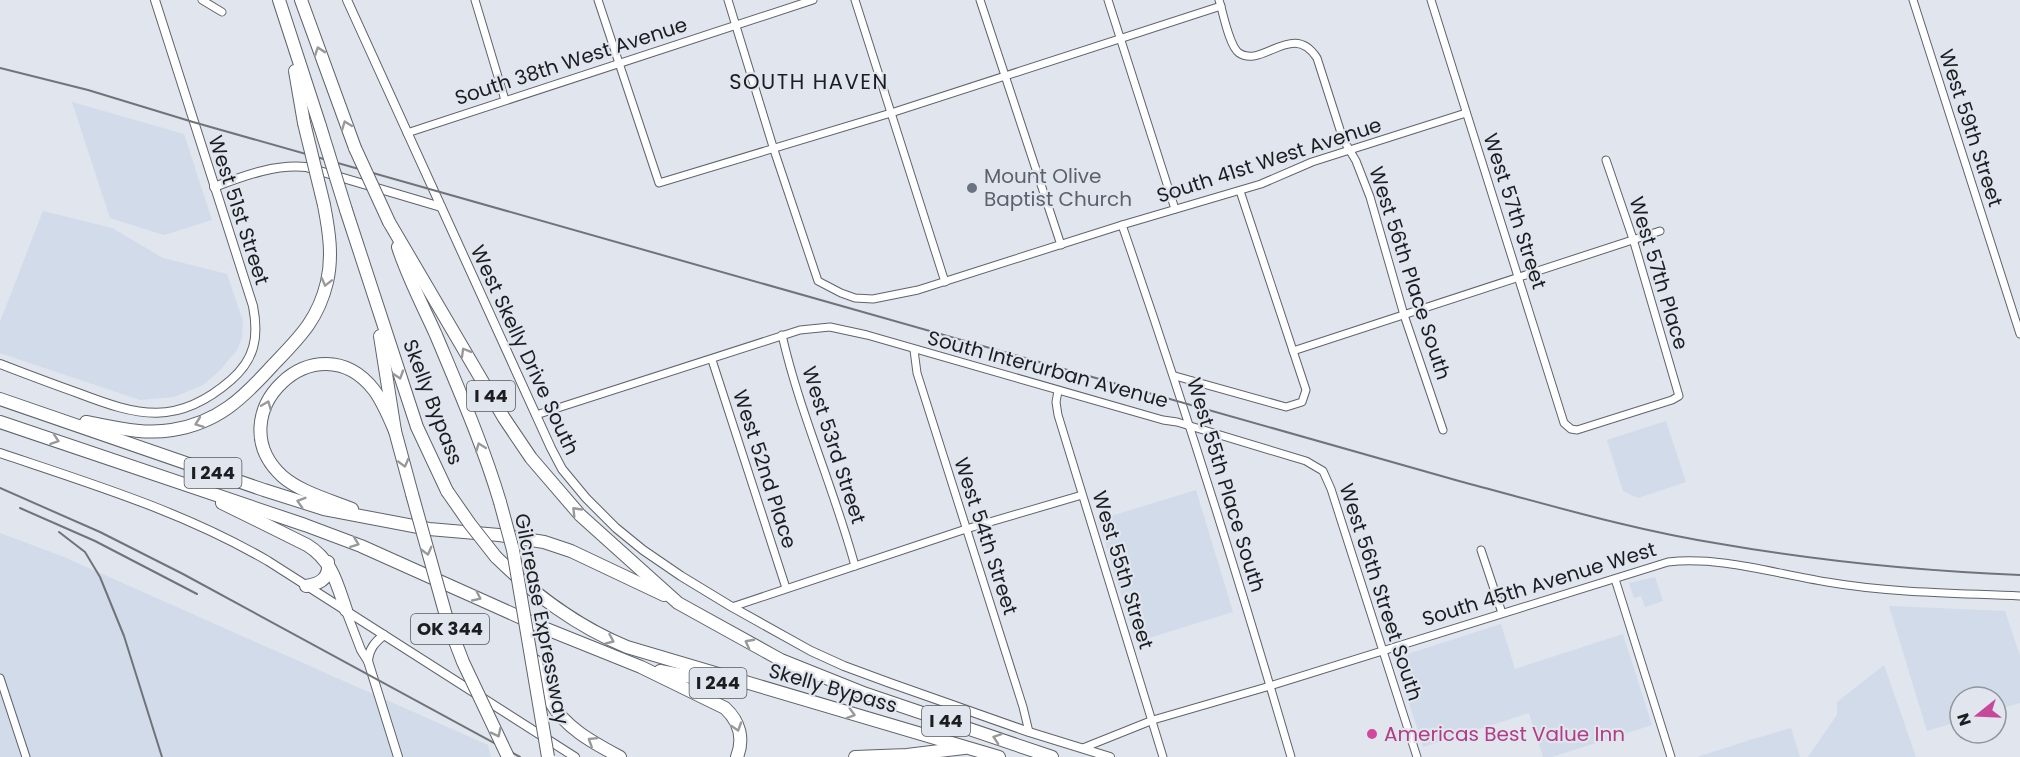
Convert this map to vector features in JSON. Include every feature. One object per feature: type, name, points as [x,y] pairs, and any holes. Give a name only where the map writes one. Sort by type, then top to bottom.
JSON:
[{"type":"highway","name":"Skelly Bypass","points":[[279,0],[417,427],[447,491],[478,536],[496,557],[549,603],[578,623],[608,639],[645,654],[999,757]]},
{"type":"highway","name":"Skelly Bypass","points":[[302,0],[355,148],[389,222],[504,418],[531,458],[580,515],[678,603],[781,660],[866,694],[1052,757]]},
{"type":"highway","points":[[50,415],[134,431],[157,432],[182,428],[208,420],[226,411],[244,397],[302,336],[317,310],[327,283],[330,240],[304,123],[288,29]]},
{"type":"highway","name":"Gilcrease Expressway","points":[[389,222],[406,274],[456,384],[500,502],[513,550],[548,757]]},
{"type":"highway","name":"OK 344","points":[[374,299],[395,431],[448,623],[463,662],[508,757]]},
{"type":"highway","points":[[378,520],[296,486],[284,477],[270,460],[265,449],[261,434],[262,415],[271,394],[287,378],[301,369],[328,364],[351,370],[363,379],[381,401],[395,431]]},
{"type":"highway","name":"I 244","points":[[0,399],[324,509],[429,529],[499,535],[544,542],[571,550],[678,603]]},
{"type":"highway","name":"I 244","points":[[0,422],[361,546],[544,628],[641,667],[795,698]]},
{"type":"highway","points":[[181,483],[307,545],[320,554],[328,562],[346,610]]},
{"type":"highway","points":[[306,586],[323,580],[328,571],[328,562]]},
{"type":"highway","points":[[529,642],[548,696],[558,712],[588,739],[620,757]]},
{"type":"highway","points":[[641,667],[725,708],[736,720],[739,728],[741,743],[737,757]]},
{"type":"highway","points":[[855,757],[907,755],[969,747]]},
{"type":"street","name":"West 51st Street","points":[[0,364],[132,412],[148,414],[168,412],[206,400],[238,375],[251,356],[256,338],[253,306],[155,0]]},
{"type":"street","points":[[202,0],[222,12]]},
{"type":"street","name":"West Skelly Drive South","points":[[347,0],[562,469],[602,514],[659,562],[732,607],[811,651],[843,666],[1029,732],[1110,757]]},
{"type":"street","points":[[475,0],[505,100]]},
{"type":"street","points":[[598,0],[659,183],[891,113],[1121,39],[1220,3]]},
{"type":"street","points":[[728,0],[774,150]]},
{"type":"street","name":"South 38th West Avenue","points":[[407,133],[813,0]]},
{"type":"street","points":[[855,0],[945,282]]},
{"type":"street","points":[[980,0],[1061,245]]},
{"type":"street","points":[[1108,0],[1175,209]]},
{"type":"street","name":"West 57th Street","points":[[1431,0],[1564,423],[1571,429]]},
{"type":"street","name":"West 59th Street","points":[[1913,0],[2020,334]]},
{"type":"street","name":"West 56th Place South","points":[[1220,3],[1232,42],[1239,53],[1247,56],[1257,55],[1301,43],[1307,45],[1317,58],[1343,139],[1356,161],[1370,197],[1404,315],[1443,430]]},
{"type":"street","name":"South 41st West Avenue","points":[[774,150],[818,281],[855,298],[873,299],[945,282],[1122,225],[1240,191],[1312,162],[1466,112]]},
{"type":"street","name":"West 57th Place","points":[[1571,429],[1583,429],[1679,396],[1633,239],[1606,160]]},
{"type":"street","points":[[214,187],[268,169],[306,167],[441,207]]},
{"type":"street","points":[[1174,376],[1286,407],[1302,402],[1306,390],[1240,191]]},
{"type":"street","name":"West 55th Place South","points":[[1122,225],[1174,376],[1291,757]]},
{"type":"street","points":[[1293,351],[1660,231]]},
{"type":"street","name":"South Interurban Avenue","points":[[782,335],[811,328],[830,327],[867,335],[1306,461],[1323,471]]},
{"type":"street","points":[[536,415],[712,360],[782,335]]},
{"type":"street","name":"West 53rd Street","points":[[782,335],[855,566]]},
{"type":"street","name":"West 54th Street","points":[[914,350],[916,373],[1029,732]]},
{"type":"street","name":"West 52nd Place","points":[[712,360],[786,588]]},
{"type":"street","name":"West 55th Street","points":[[1058,391],[1056,402],[1058,415],[1163,757]]},
{"type":"street","points":[[0,453],[147,503],[190,520],[249,549],[575,757]]},
{"type":"street","name":"West 56th Street South","points":[[1323,471],[1331,489],[1417,757]]},
{"type":"street","points":[[732,607],[966,529],[1083,495]]},
{"type":"street","points":[[1481,550],[1502,613]]},
{"type":"street","name":"South 45th Avenue West","points":[[1083,748],[1153,720],[1270,686],[1668,562],[1691,561],[1727,565],[1829,583],[1913,591],[2020,596]]},
{"type":"street","points":[[1615,579],[1671,757]]},
{"type":"street","points":[[346,610],[368,661],[398,757]]},
{"type":"street","points":[[368,661],[369,652],[375,642],[384,635]]},
{"type":"street","points":[[0,678],[26,757]]},
{"type":"shaded area","points":[[72,102],[184,134],[212,220],[164,235],[110,218]]},
{"type":"shaded area","points":[[43,211],[112,228],[163,258],[227,274],[243,321],[242,338],[237,350],[203,385],[174,397],[140,400],[0,353],[0,322]]},
{"type":"shaded area","points":[[1666,421],[1686,482],[1638,498],[1623,491],[1607,440]]},
{"type":"shaded area","points":[[1196,490],[1233,612],[1136,642],[1098,520]]},
{"type":"shaded area","points":[[0,533],[64,557],[488,745],[491,757],[0,757]]},
{"type":"shaded area","points":[[1655,577],[1663,601],[1645,607],[1641,596],[1634,598],[1629,583]]},
{"type":"shaded area","points":[[1889,606],[2005,611],[2020,656],[2020,703],[2008,706],[2008,685],[1948,685],[1948,725],[1927,731]]},
{"type":"shaded area","points":[[1501,624],[1515,669],[1623,634],[1652,725],[1552,757],[1543,757],[1529,713],[1423,747],[1395,658]]},
{"type":"shaded area","points":[[1884,665],[1916,757],[1808,757],[1837,715],[1837,702]]},
{"type":"shaded area","points":[[1791,728],[1800,757],[1697,757],[1750,740]]},
{"type":"railway","points":[[0,68],[88,90],[193,122],[1589,516],[1688,538],[1758,550],[1907,568],[2020,575]]},
{"type":"railway","points":[[0,488],[100,532],[183,574],[520,757]]},
{"type":"railway","points":[[20,508],[95,541],[197,594]]},
{"type":"railway","points":[[59,532],[85,552],[100,577],[124,636],[162,757]]},
{"type":"place","name":"Mount Olive Baptist Church","points":[[972,188]]},
{"type":"place","name":"Americas Best Value Inn","points":[[1372,734]]},
{"type":"district","name":"SOUTH HAVEN","points":[[809,82]]}]
